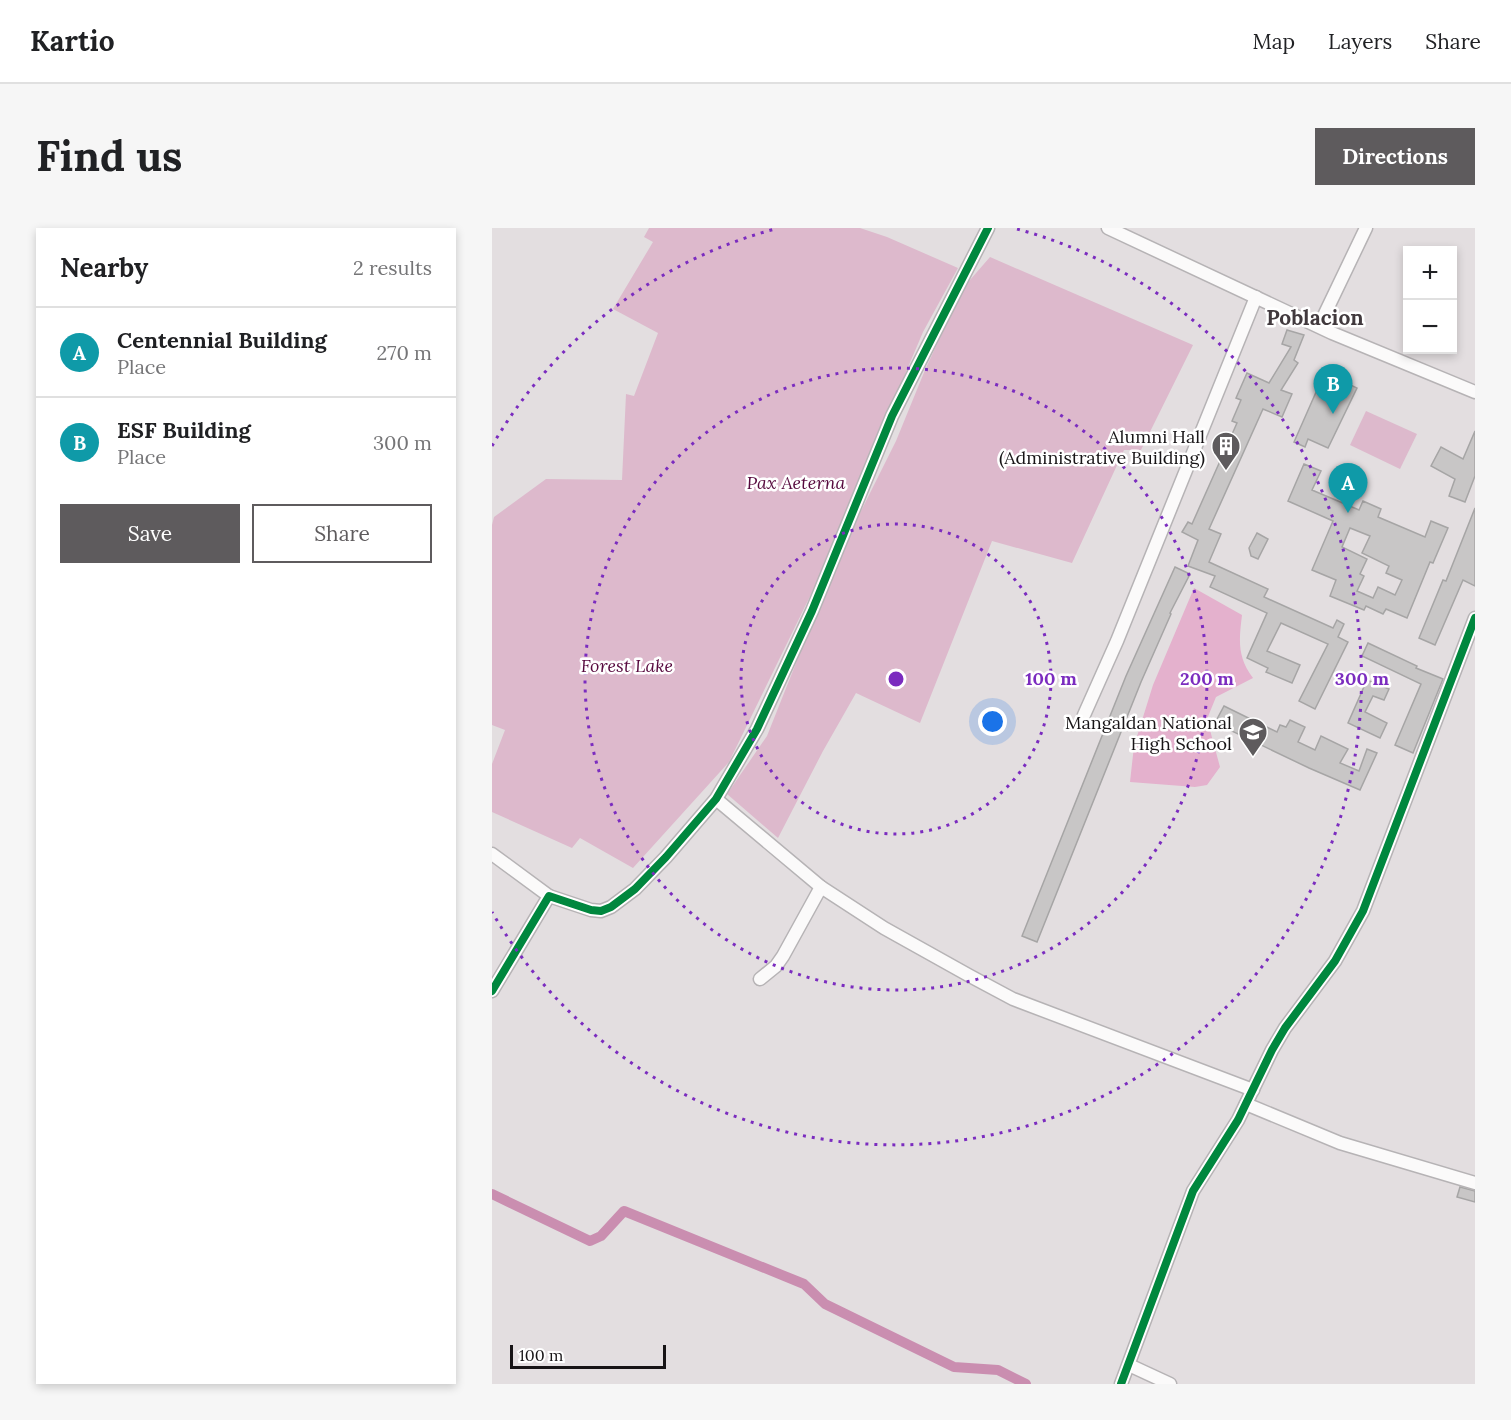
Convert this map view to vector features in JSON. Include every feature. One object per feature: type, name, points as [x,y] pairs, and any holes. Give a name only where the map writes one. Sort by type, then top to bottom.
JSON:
[{"type":"street","points":[[492,854],[549,896],[591,910],[601,911],[611,907],[635,889],[716,799],[757,729],[812,611],[892,416],[988,228]]},
{"type":"street","points":[[1108,228],[1319,326],[1475,392]]},
{"type":"street","points":[[1319,326],[1366,228]]},
{"type":"street","points":[[1084,715],[1117,641],[1256,297]]},
{"type":"street","points":[[1121,1384],[1193,1191],[1222,1147],[1281,1035],[1335,961],[1363,911],[1475,618]]},
{"type":"street","points":[[716,799],[821,887],[884,928],[1013,999],[1253,1090]]},
{"type":"street","points":[[760,979],[776,966],[783,956],[821,887]]},
{"type":"street","points":[[492,991],[549,896]]},
{"type":"street","points":[[1246,1104],[1340,1143],[1475,1183]]},
{"type":"street","points":[[1129,1365],[1170,1384]]},
{"type":"green space","points":[[649,228],[860,228],[887,237],[958,268],[923,332],[817,582],[729,762],[633,868],[580,838],[572,848],[492,812],[492,764],[505,730],[492,725],[492,525],[494,517],[546,479],[622,480],[626,394],[634,396],[658,333],[613,309],[653,242],[644,237]]},
{"type":"green space","points":[[990,257],[1193,345],[1141,450],[1124,450],[1072,563],[992,541],[920,723],[856,693],[778,838],[727,794],[767,736],[860,513],[896,441],[925,370],[963,288]]},
{"type":"green space","points":[[1366,411],[1417,434],[1400,469],[1350,445]]},
{"type":"shaded area","points":[[1194,588],[1242,615],[1240,648],[1244,663],[1253,678],[1216,697],[1207,719],[1220,767],[1207,785],[1195,787],[1130,782],[1134,746],[1153,685]]},
{"type":"building","points":[[1287,330],[1304,335],[1294,360],[1298,363],[1281,390],[1292,394],[1282,417],[1263,409],[1209,529],[1221,534],[1209,562],[1268,589],[1264,597],[1333,628],[1337,620],[1344,624],[1338,637],[1348,642],[1315,709],[1299,701],[1328,644],[1281,623],[1267,651],[1300,665],[1292,683],[1266,672],[1268,668],[1247,658],[1267,613],[1210,587],[1215,576],[1188,566],[1198,540],[1182,532],[1188,522],[1192,524],[1237,423],[1232,421],[1241,400],[1236,398],[1247,373],[1269,383],[1291,347],[1282,344]]},
{"type":"building","points":[[1338,379],[1357,388],[1328,448],[1308,439],[1305,447],[1294,442],[1317,390],[1330,395]]},
{"type":"building","points":[[1475,431],[1475,476],[1465,502],[1449,496],[1455,479],[1431,466],[1441,447],[1463,459]]},
{"type":"building","points":[[1304,464],[1321,471],[1312,490],[1359,510],[1363,501],[1381,509],[1378,517],[1425,537],[1431,521],[1448,528],[1433,563],[1430,562],[1407,618],[1386,609],[1383,614],[1366,606],[1364,610],[1330,596],[1336,580],[1312,570],[1333,521],[1288,501]],"holes":[[[1350,528],[1370,536],[1362,553],[1389,566],[1386,573],[1402,580],[1395,595],[1378,587],[1373,598],[1357,591],[1364,576],[1360,574],[1367,559],[1342,547]]]},
{"type":"building","points":[[1475,508],[1475,586],[1463,580],[1435,645],[1419,638],[1443,580],[1446,581]]},
{"type":"building","points":[[1257,533],[1268,539],[1258,559],[1251,556],[1249,548]]},
{"type":"building","points":[[1175,567],[1190,574],[1170,613],[1141,682],[1037,942],[1022,936],[1126,676]]},
{"type":"building","points":[[1368,643],[1443,679],[1413,753],[1395,745],[1421,684],[1362,656]]},
{"type":"building","points":[[1367,680],[1389,689],[1384,700],[1373,696],[1365,712],[1387,723],[1380,738],[1348,723]]},
{"type":"building","points":[[1224,706],[1277,732],[1280,725],[1286,727],[1290,720],[1305,727],[1298,742],[1315,750],[1321,736],[1348,749],[1340,763],[1359,771],[1367,749],[1377,753],[1360,790],[1215,723]]},
{"type":"building","points":[[1460,1187],[1475,1191],[1475,1202],[1457,1197]]},
{"type":"waterway","points":[[492,1194],[590,1241],[601,1236],[624,1211],[804,1284],[825,1304],[954,1367],[998,1370],[1026,1384]]},
{"type":"cycle path","points":[[492,991],[549,896],[591,910],[601,911],[611,907],[635,889],[716,799],[757,729],[812,611],[892,416],[988,228]]},
{"type":"cycle path","points":[[1121,1384],[1193,1191],[1238,1120],[1285,1028],[1335,961],[1363,911],[1475,618]]},
{"type":"place","name":"ESF Building","points":[[1333,414]]},
{"type":"place","name":"Alumni Hall (Administrative Building)","points":[[1226,472]]},
{"type":"place","name":"Centennial Building","points":[[1348,513]]},
{"type":"place","name":"Mangaldan National High School","points":[[1253,758]]},
{"type":"district","name":"Poblacion","points":[[1315,317]]},
{"type":"park label","name":"Pax Aeterna","points":[[796,482]]},
{"type":"park label","name":"Forest Lake","points":[[627,665]]}]
